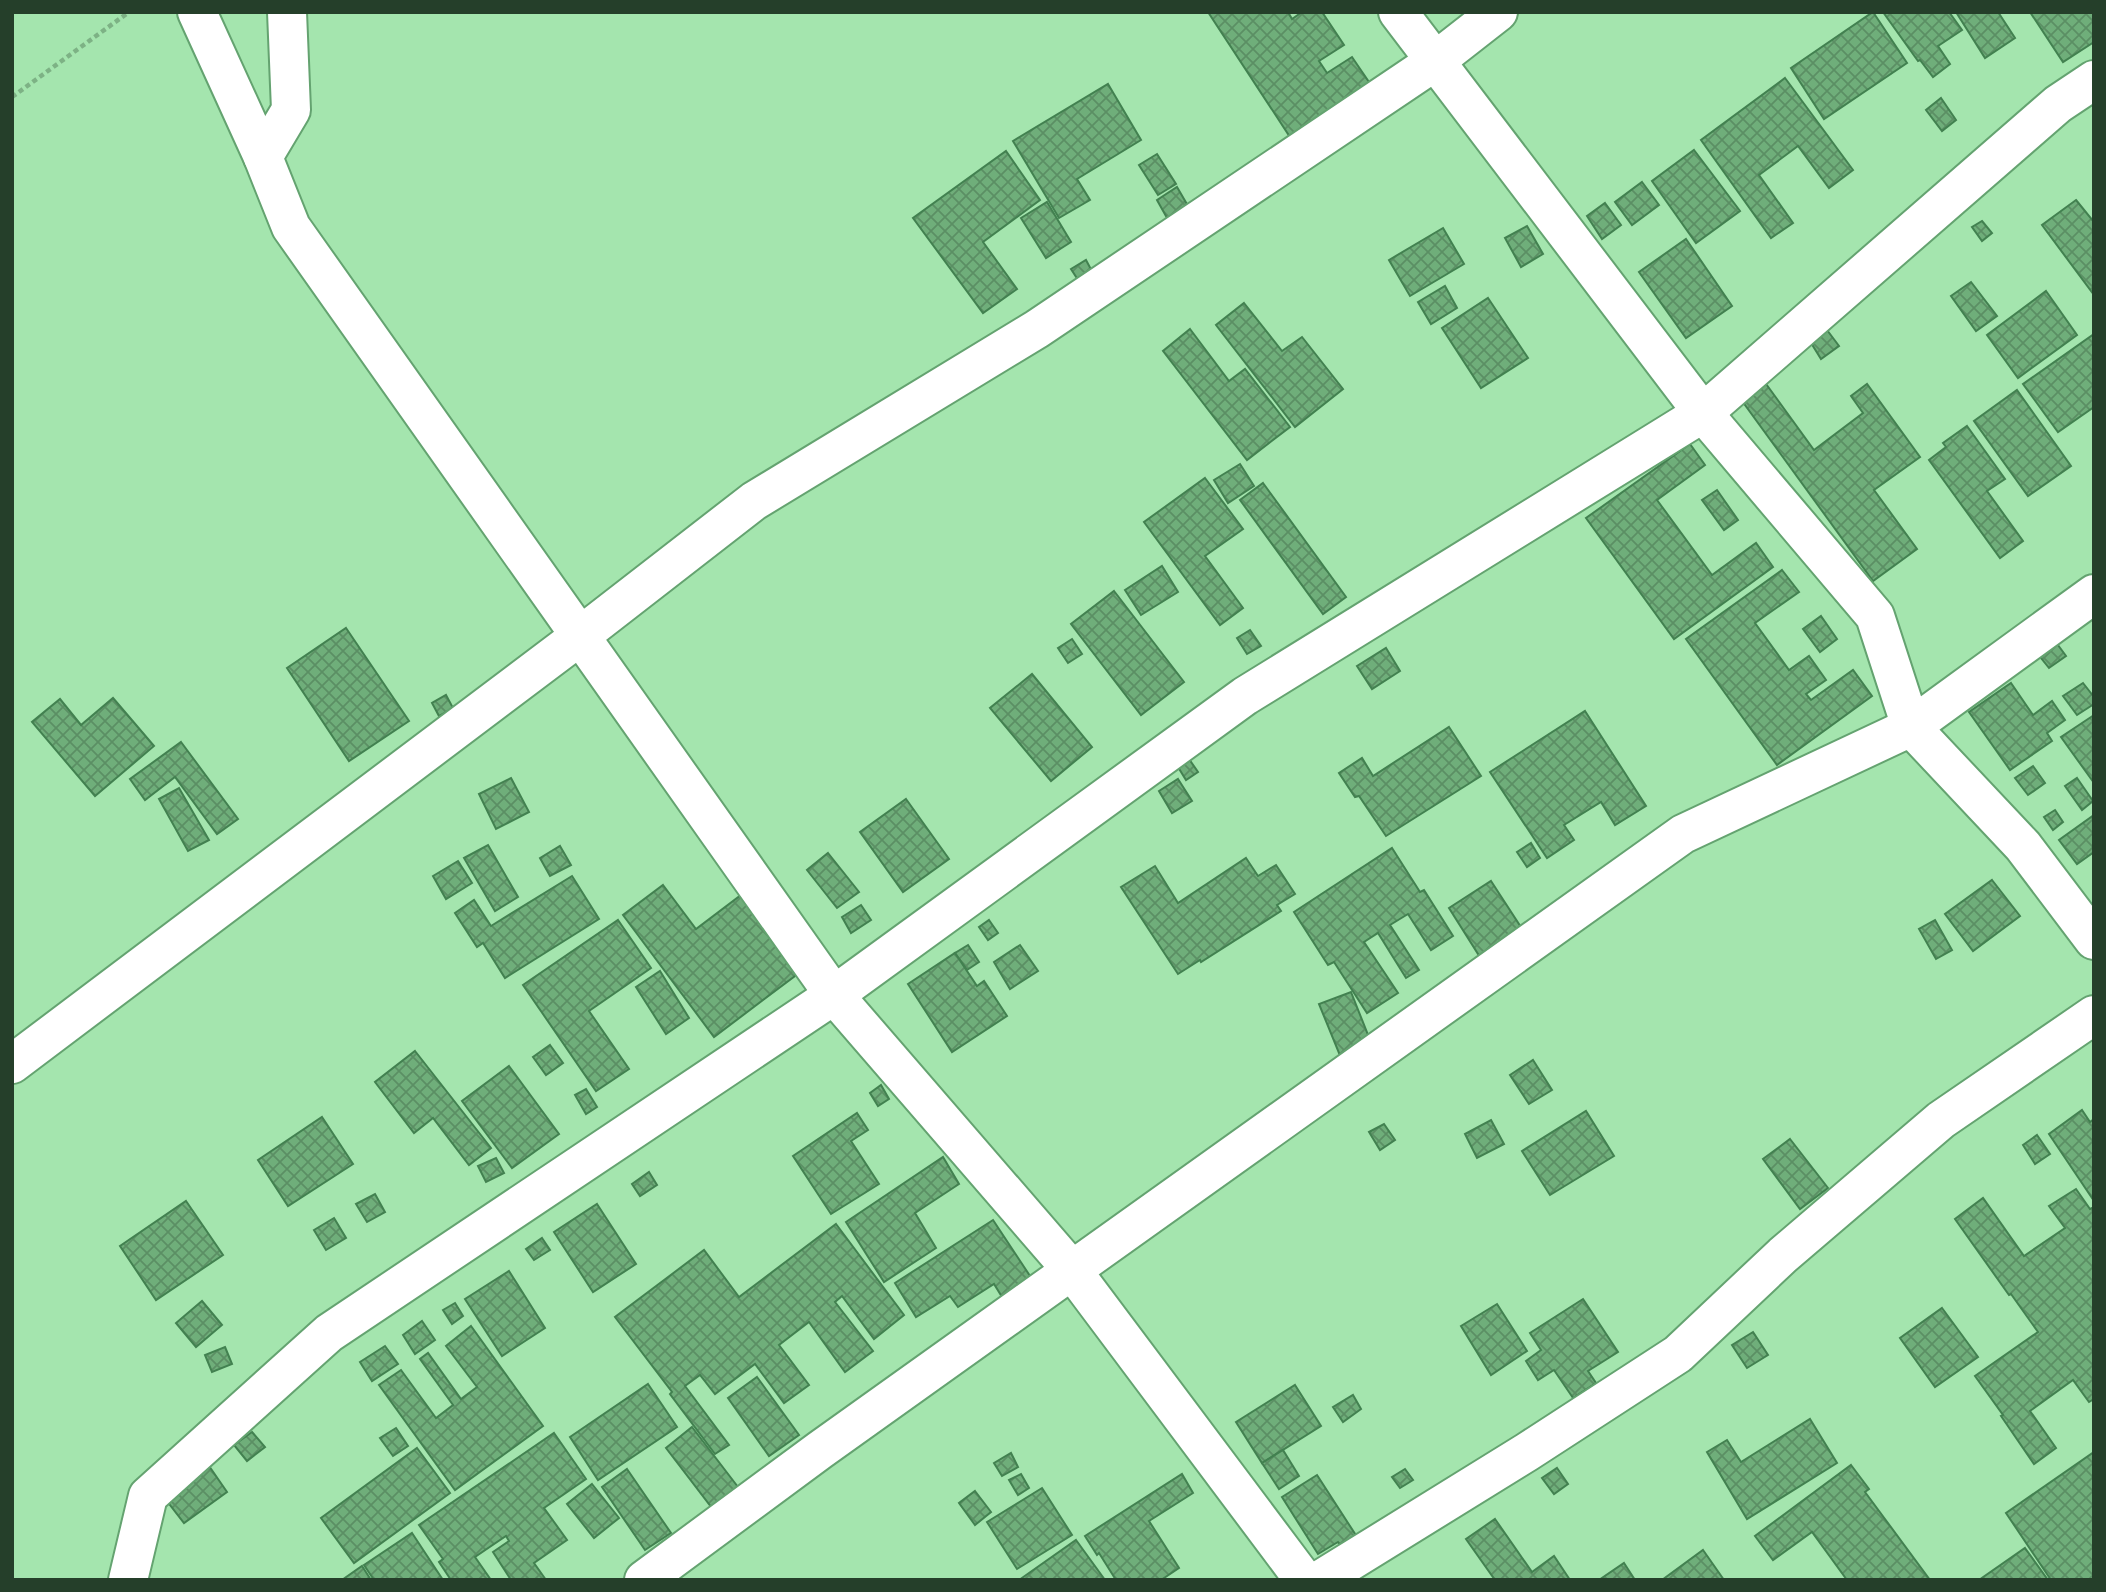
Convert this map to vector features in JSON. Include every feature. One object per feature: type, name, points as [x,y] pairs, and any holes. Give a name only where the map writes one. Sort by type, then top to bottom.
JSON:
[{"type":"street","points":[[197,12],[263,157],[291,227],[834,995],[1071,1269],[1304,1580]]},
{"type":"street","points":[[263,157],[291,110],[287,12]]},
{"type":"street","points":[[1398,12],[1703,413],[1875,616],[1911,727],[2023,846],[2094,940]]},
{"type":"street","points":[[12,1064],[580,636],[754,501],[1037,329],[1434,62],[1498,12]]},
{"type":"street","points":[[128,1580],[148,1496],[329,1334],[834,995],[1245,696],[1703,413],[2058,104],[2094,80]]},
{"type":"street","points":[[644,1580],[1071,1269],[1683,834],[1911,727],[2094,594]]},
{"type":"street","points":[[1320,1580],[1527,1452],[1678,1354],[1783,1255],[1941,1120],[2094,1015]]},
{"type":"path","points":[[12,97],[129,12]]},
{"type":"building","points":[[1208,12],[1288,12],[1292,19],[1302,12],[1322,12],[1344,45],[1319,61],[1327,73],[1352,57],[1371,85],[1290,137]]},
{"type":"building","points":[[1873,12],[1907,63],[1824,119],[1791,68]]},
{"type":"building","points":[[1883,12],[1949,12],[1962,30],[1938,46],[1950,64],[1933,77],[1920,60],[1918,61]]},
{"type":"building","points":[[1956,12],[1998,12],[2015,38],[1985,58]]},
{"type":"building","points":[[2030,12],[2094,12],[2094,42],[2063,62]]},
{"type":"building","points":[[1785,78],[1853,170],[1829,188],[1798,146],[1759,175],[1793,223],[1771,238],[1701,140]]},
{"type":"building","points":[[1108,84],[1141,140],[1077,179],[1090,200],[1059,218],[1013,141]]},
{"type":"building","points":[[1941,98],[1956,120],[1942,131],[1926,110]]},
{"type":"building","points":[[1694,150],[1740,211],[1696,243],[1652,181]]},
{"type":"building","points":[[1006,151],[1040,200],[983,242],[1017,289],[983,313],[913,218]]},
{"type":"building","points":[[1157,154],[1176,184],[1158,195],[1139,165]]},
{"type":"building","points":[[1642,182],[1659,205],[1632,225],[1615,202]]},
{"type":"building","points":[[1177,187],[1188,206],[1167,218],[1157,200]]},
{"type":"building","points":[[2076,200],[2094,222],[2094,295],[2042,225]]},
{"type":"building","points":[[1047,202],[1071,242],[1046,258],[1021,218]]},
{"type":"building","points":[[1605,203],[1621,225],[1602,239],[1587,216]]},
{"type":"building","points":[[1982,221],[1992,233],[1982,241],[1972,227]]},
{"type":"building","points":[[1527,226],[1543,254],[1521,267],[1505,238]]},
{"type":"building","points":[[1443,228],[1464,264],[1410,296],[1389,260]]},
{"type":"building","points":[[1686,239],[1732,306],[1686,338],[1639,272]]},
{"type":"building","points":[[1086,260],[1094,275],[1080,283],[1071,269]]},
{"type":"building","points":[[1971,282],[1997,316],[1976,331],[1951,296]]},
{"type":"building","points":[[1445,286],[1457,308],[1431,324],[1418,302]]},
{"type":"building","points":[[2046,291],[2077,335],[2018,378],[1987,335]]},
{"type":"building","points":[[1488,298],[1528,358],[1481,388],[1442,328]]},
{"type":"building","points":[[1244,303],[1282,351],[1302,337],[1343,389],[1295,427],[1216,325]]},
{"type":"building","points":[[1824,326],[1839,346],[1821,359],[1808,338]]},
{"type":"building","points":[[1190,329],[1229,381],[1245,369],[1290,427],[1247,460],[1163,351]]},
{"type":"building","points":[[2094,334],[2094,407],[2058,432],[2023,384]]},
{"type":"building","points":[[1761,377],[1814,450],[1863,413],[1851,396],[1867,384],[1920,457],[1874,490],[1917,549],[1873,581],[1737,394]]},
{"type":"building","points":[[2017,390],[2071,466],[2028,496],[1974,421]]},
{"type":"building","points":[[1967,426],[2005,479],[1987,491],[2023,541],[2000,558],[1929,460],[1946,447],[1943,443]]},
{"type":"building","points":[[1690,444],[1705,465],[1657,500],[1712,575],[1756,543],[1773,567],[1674,639],[1586,518]]},
{"type":"building","points":[[1240,464],[1254,486],[1228,503],[1214,480]]},
{"type":"building","points":[[1205,478],[1243,529],[1205,556],[1243,608],[1220,625],[1144,522]]},
{"type":"building","points":[[1263,483],[1346,597],[1323,614],[1240,500]]},
{"type":"building","points":[[1717,490],[1738,520],[1724,530],[1702,500]]},
{"type":"building","points":[[1162,566],[1178,592],[1141,615],[1125,590]]},
{"type":"building","points":[[1782,570],[1799,592],[1755,623],[1789,670],[1809,656],[1826,680],[1806,694],[1811,700],[1853,670],[1872,696],[1777,765],[1686,639]]},
{"type":"building","points":[[1114,591],[1184,682],[1141,715],[1071,624]]},
{"type":"building","points":[[1821,616],[1837,639],[1820,652],[1803,629]]},
{"type":"building","points":[[346,628],[409,721],[349,761],[287,668]]},
{"type":"building","points":[[1250,630],[1261,646],[1247,654],[1237,638]]},
{"type":"building","points":[[1072,639],[1082,654],[1068,663],[1058,648]]},
{"type":"building","points":[[2055,641],[2066,656],[2049,668],[2037,653]]},
{"type":"building","points":[[1386,648],[1400,671],[1372,689],[1357,666]]},
{"type":"building","points":[[1032,674],[1092,747],[1051,781],[990,708]]},
{"type":"building","points":[[2011,683],[2033,715],[2052,701],[2065,720],[2047,733],[2052,741],[2010,770],[1969,712]]},
{"type":"building","points":[[2083,683],[2094,697],[2094,704],[2077,715],[2063,696]]},
{"type":"building","points":[[446,695],[453,708],[439,716],[432,703]]},
{"type":"building","points":[[113,698],[154,746],[95,796],[32,722],[60,699],[81,725]]},
{"type":"building","points":[[1585,711],[1646,806],[1615,825],[1601,802],[1564,825],[1574,840],[1547,858],[1490,772]]},
{"type":"building","points":[[2094,715],[2094,783],[2061,737]]},
{"type":"building","points":[[1449,727],[1481,776],[1386,836],[1359,796],[1355,797],[1339,773],[1362,758],[1373,776]]},
{"type":"building","points":[[181,742],[238,819],[217,834],[175,777],[145,800],[130,779]]},
{"type":"building","points":[[1189,759],[1198,772],[1186,780],[1178,767]]},
{"type":"building","points":[[2033,766],[2045,783],[2028,795],[2015,778]]},
{"type":"building","points":[[511,778],[529,812],[496,829],[479,794]]},
{"type":"building","points":[[2077,778],[2093,801],[2082,810],[2065,786]]},
{"type":"building","points":[[1178,779],[1192,801],[1172,813],[1159,791]]},
{"type":"building","points":[[179,788],[209,840],[188,851],[159,799]]},
{"type":"building","points":[[906,799],[949,859],[903,892],[860,832]]},
{"type":"building","points":[[2055,810],[2063,822],[2053,830],[2044,817]]},
{"type":"building","points":[[2094,815],[2094,852],[2077,864],[2059,840]]},
{"type":"building","points":[[1531,843],[1540,858],[1527,867],[1517,852]]},
{"type":"building","points":[[488,845],[518,897],[495,911],[464,858]]},
{"type":"building","points":[[560,846],[571,865],[550,876],[540,858]]},
{"type":"building","points":[[1392,848],[1420,892],[1424,890],[1453,936],[1431,950],[1408,914],[1390,925],[1419,970],[1406,978],[1378,933],[1364,942],[1398,993],[1367,1013],[1334,962],[1328,965],[1294,912]]},
{"type":"building","points":[[828,853],[859,892],[837,908],[807,870]]},
{"type":"building","points":[[1246,858],[1258,876],[1276,865],[1295,894],[1277,905],[1281,911],[1178,974],[1121,887],[1155,866],[1178,903]]},
{"type":"building","points":[[458,861],[472,883],[446,899],[433,876]]},
{"type":"building","points":[[572,876],[599,919],[505,978],[483,943],[477,947],[455,913],[474,900],[491,926]]},
{"type":"building","points":[[1992,880],[2020,916],[1973,951],[1945,914]]},
{"type":"building","points":[[1491,881],[1528,938],[1485,965],[1449,908]]},
{"type":"building","points":[[663,885],[696,929],[745,892],[803,970],[714,1037],[623,915]]},
{"type":"building","points":[[861,905],[871,920],[851,933],[842,917]]},
{"type":"building","points":[[618,920],[651,968],[589,1011],[629,1069],[596,1091],[523,985]]},
{"type":"building","points":[[989,920],[998,933],[988,940],[979,927]]},
{"type":"building","points":[[1935,920],[1952,950],[1936,959],[1919,929]]},
{"type":"building","points":[[968,945],[979,962],[967,970],[955,953]]},
{"type":"building","points":[[1020,945],[1038,971],[1010,989],[994,962]]},
{"type":"building","points":[[955,953],[977,986],[984,981],[1007,1016],[952,1052],[908,984]]},
{"type":"building","points":[[660,971],[689,1018],[666,1034],[636,987]]},
{"type":"building","points":[[1351,992],[1372,1045],[1341,1058],[1319,1004]]},
{"type":"building","points":[[550,1045],[563,1063],[546,1075],[533,1057]]},
{"type":"building","points":[[415,1051],[491,1148],[469,1165],[433,1118],[414,1133],[375,1082]]},
{"type":"building","points":[[1533,1060],[1552,1090],[1529,1104],[1510,1075]]},
{"type":"building","points":[[509,1066],[559,1134],[512,1168],[462,1101]]},
{"type":"building","points":[[881,1085],[889,1099],[878,1106],[870,1093]]},
{"type":"building","points":[[586,1089],[597,1107],[586,1114],[575,1095]]},
{"type":"building","points":[[2082,1110],[2090,1122],[2094,1119],[2094,1201],[2049,1134]]},
{"type":"building","points":[[1586,1111],[1614,1156],[1550,1195],[1522,1151]]},
{"type":"building","points":[[857,1113],[868,1130],[851,1141],[879,1184],[831,1214],[793,1156]]},
{"type":"building","points":[[322,1117],[353,1164],[288,1206],[258,1160]]},
{"type":"building","points":[[1491,1120],[1504,1144],[1477,1158],[1465,1134]]},
{"type":"building","points":[[1384,1124],[1395,1140],[1380,1150],[1369,1132]]},
{"type":"building","points":[[2037,1135],[2050,1154],[2035,1164],[2023,1145]]},
{"type":"building","points":[[1790,1139],[1828,1188],[1800,1209],[1763,1159]]},
{"type":"building","points":[[943,1157],[959,1184],[915,1213],[936,1248],[884,1282],[846,1222]]},
{"type":"building","points":[[496,1158],[504,1173],[486,1182],[478,1166]]},
{"type":"building","points":[[649,1172],[657,1185],[640,1196],[632,1184]]},
{"type":"building","points":[[2076,1189],[2090,1209],[2094,1207],[2094,1399],[2089,1402],[2073,1380],[2030,1411],[2056,1448],[2034,1464],[1975,1376],[2038,1332],[1955,1219],[1983,1198],[2024,1256],[2065,1228],[2049,1206]]},
{"type":"building","points":[[375,1194],[385,1212],[367,1222],[356,1204]]},
{"type":"building","points":[[186,1201],[223,1255],[156,1300],[120,1246]]},
{"type":"building","points":[[597,1204],[636,1264],[593,1292],[554,1232]]},
{"type":"building","points":[[334,1218],[346,1238],[326,1250],[314,1230]]},
{"type":"building","points":[[993,1220],[1036,1285],[1007,1305],[994,1284],[958,1307],[950,1296],[916,1317],[895,1283]]},
{"type":"building","points":[[836,1224],[904,1315],[874,1339],[842,1296],[835,1302],[873,1351],[845,1372],[809,1322],[779,1345],[809,1385],[784,1403],[755,1364],[715,1394],[700,1375],[685,1386],[729,1445],[715,1454],[615,1317],[704,1250],[739,1297]]},
{"type":"building","points":[[542,1238],[550,1250],[534,1260],[526,1249]]},
{"type":"building","points":[[509,1271],[545,1328],[502,1356],[465,1299]]},
{"type":"building","points":[[1583,1299],[1618,1352],[1588,1371],[1596,1383],[1573,1398],[1554,1370],[1538,1380],[1526,1361],[1541,1350],[1530,1333]]},
{"type":"building","points":[[202,1301],[222,1325],[196,1347],[176,1323]]},
{"type":"building","points":[[455,1303],[463,1316],[452,1324],[443,1310]]},
{"type":"building","points":[[1497,1304],[1527,1351],[1491,1375],[1461,1326]]},
{"type":"building","points":[[1942,1308],[1978,1357],[1935,1387],[1900,1338]]},
{"type":"building","points":[[422,1321],[435,1340],[415,1354],[403,1335]]},
{"type":"building","points":[[471,1326],[543,1426],[455,1490],[379,1385],[401,1370],[436,1418],[453,1405],[420,1359],[428,1353],[461,1399],[477,1387],[446,1346]]},
{"type":"building","points":[[1753,1332],[1768,1355],[1747,1368],[1732,1345]]},
{"type":"building","points":[[385,1346],[398,1364],[372,1381],[360,1362]]},
{"type":"building","points":[[225,1347],[232,1364],[212,1372],[205,1355]]},
{"type":"building","points":[[757,1377],[799,1435],[769,1456],[728,1398]]},
{"type":"building","points":[[648,1384],[677,1427],[598,1480],[570,1437]]},
{"type":"building","points":[[1295,1385],[1321,1426],[1262,1463],[1236,1422]]},
{"type":"building","points":[[1353,1395],[1361,1409],[1343,1422],[1333,1407]]},
{"type":"building","points":[[1810,1419],[1837,1463],[1747,1519],[1707,1452],[1727,1440],[1741,1462]]},
{"type":"building","points":[[692,1427],[738,1487],[712,1508],[666,1448]]},
{"type":"building","points":[[396,1428],[408,1446],[393,1456],[380,1438]]},
{"type":"building","points":[[252,1432],[265,1447],[247,1461],[234,1445]]},
{"type":"building","points":[[554,1433],[586,1479],[544,1508],[567,1540],[534,1563],[546,1580],[511,1580],[493,1552],[509,1541],[506,1536],[475,1557],[491,1580],[451,1580],[439,1562],[443,1559],[419,1525]]},
{"type":"building","points":[[417,1448],[450,1493],[354,1563],[321,1518]]},
{"type":"building","points":[[1283,1450],[1299,1476],[1279,1489],[1262,1463]]},
{"type":"building","points":[[2094,1452],[2094,1580],[2051,1580],[2006,1513]]},
{"type":"building","points":[[1011,1453],[1018,1467],[1002,1476],[994,1463]]},
{"type":"building","points":[[207,1463],[227,1492],[184,1523],[163,1496]]},
{"type":"building","points":[[1851,1465],[1869,1489],[1865,1492],[1930,1580],[1847,1580],[1812,1532],[1773,1560],[1755,1536]]},
{"type":"building","points":[[1557,1468],[1568,1484],[1554,1494],[1542,1478]]},
{"type":"building","points":[[627,1469],[671,1533],[645,1550],[602,1487]]},
{"type":"building","points":[[1405,1469],[1413,1480],[1400,1488],[1392,1477]]},
{"type":"building","points":[[1021,1474],[1029,1488],[1018,1495],[1009,1480]]},
{"type":"building","points":[[1182,1474],[1193,1493],[1149,1521],[1179,1568],[1161,1580],[1116,1580],[1085,1536]]},
{"type":"building","points":[[1317,1475],[1359,1540],[1344,1549],[1338,1542],[1318,1554],[1282,1497]]},
{"type":"building","points":[[592,1484],[619,1518],[594,1538],[567,1504]]},
{"type":"building","points":[[1042,1488],[1072,1535],[1017,1569],[987,1522]]},
{"type":"building","points":[[975,1491],[991,1512],[975,1525],[959,1503]]},
{"type":"building","points":[[1495,1519],[1532,1572],[1554,1556],[1570,1580],[1495,1580],[1466,1539]]},
{"type":"building","points":[[412,1533],[443,1580],[374,1580],[364,1565]]},
{"type":"building","points":[[1076,1540],[1105,1580],[1019,1580]]},
{"type":"building","points":[[2025,1548],[2048,1580],[1979,1580]]},
{"type":"building","points":[[1703,1550],[1724,1580],[1662,1580]]},
{"type":"building","points":[[1624,1563],[1635,1580],[1599,1580]]},
{"type":"building","points":[[362,1566],[371,1580],[342,1580]]}]
